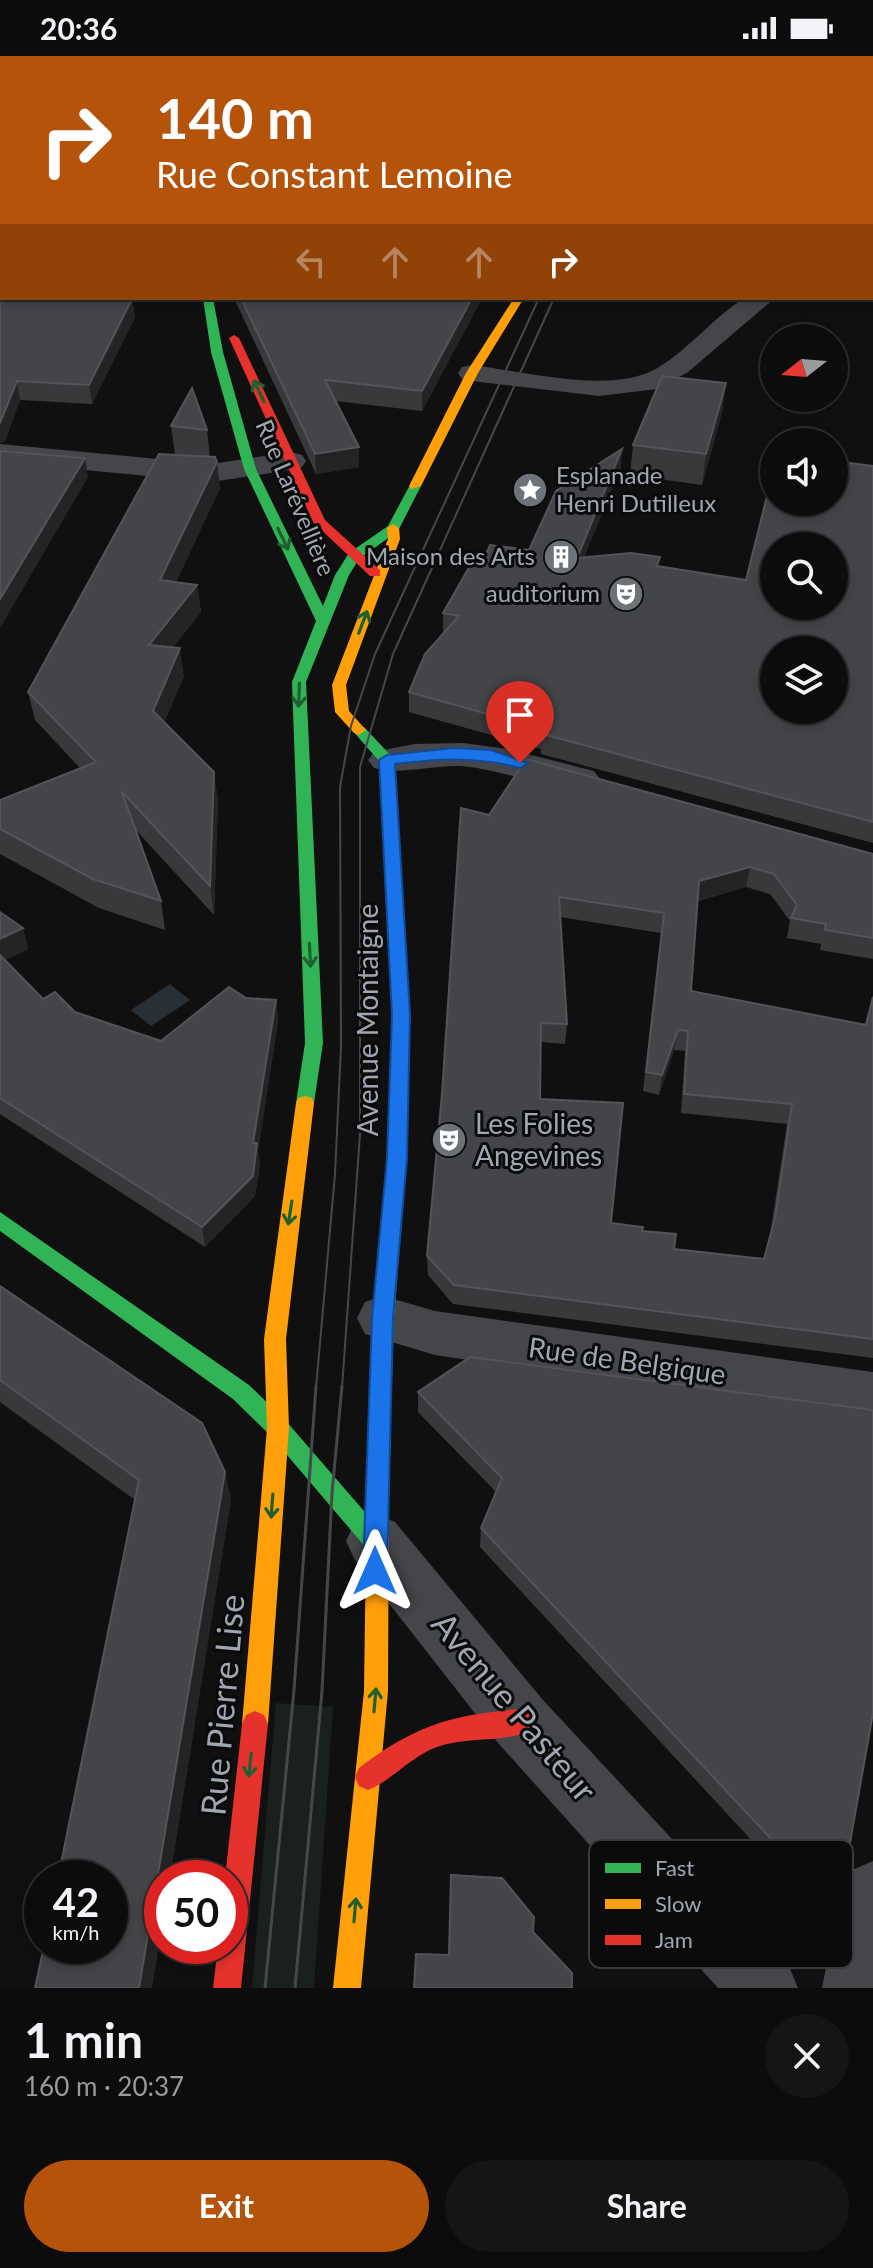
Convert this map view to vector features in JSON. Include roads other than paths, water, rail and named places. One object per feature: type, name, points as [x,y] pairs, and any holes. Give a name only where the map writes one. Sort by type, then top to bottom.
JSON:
[{"type":"main road","name":"Rue Larévellière","points":[[210,300],[217,352],[246,456],[323,621]]},
{"type":"main road","name":"Rue Larévellière","points":[[211,300],[240,349],[319,522],[380,577]]},
{"type":"main road","name":"Avenue Montaigne","points":[[278,1428],[275,1339],[285,1241],[314,1043],[299,682],[323,621],[354,556],[393,528],[472,373],[518,300]]},
{"type":"main road","name":"Avenue Montaigne","points":[[375,1541],[383,1318],[397,1158],[401,1015],[387,760],[351,726],[338,700],[339,685],[394,539],[393,528]]},
{"type":"main road","name":"Avenue Pasteur","points":[[0,1220],[241,1392],[278,1428],[375,1541]]},
{"type":"main road","name":"Rue Pierre Lise","points":[[227,1988],[258,1692],[278,1428]]},
{"type":"main road","points":[[347,1988],[376,1691],[375,1541]]},
{"type":"main road","points":[[368,1777],[405,1745],[426,1734],[448,1727],[521,1722]]},
{"type":"street","points":[[472,373],[601,387],[644,384],[665,375],[759,300]]},
{"type":"street","points":[[2,456],[211,473],[246,456],[291,461]]},
{"type":"street","points":[[387,760],[417,754],[491,755],[613,788]]},
{"type":"street","name":"Rue de Belgique","points":[[383,1318],[435,1333],[873,1396]]},
{"type":"street","name":"Avenue Pasteur","points":[[375,1541],[521,1722],[629,1840]]},
{"type":"street","points":[[856,1988],[873,1894]]},
{"type":"street","name":"Avenue Pasteur","points":[[746,1968],[764,1988]]},
{"type":"tram line","points":[[316,1388],[335,1174],[341,1047],[340,787],[351,726],[375,654],[538,300]]},
{"type":"tram line","points":[[342,1388],[360,1134],[360,767],[393,654],[553,300]]},
{"type":"tram line","points":[[265,1988],[294,1690],[316,1386]]},
{"type":"tram line","points":[[295,1988],[322,1691],[332,1493],[342,1386]]},
{"type":"place","name":"Esplanade Henri Dutilleux","points":[[530,490]]},
{"type":"place","name":"Maison des Arts","points":[[561,557]]},
{"type":"place","name":"auditorium","points":[[626,594]]},
{"type":"place","name":"Les Folies Angevines","points":[[449,1140]]}]
